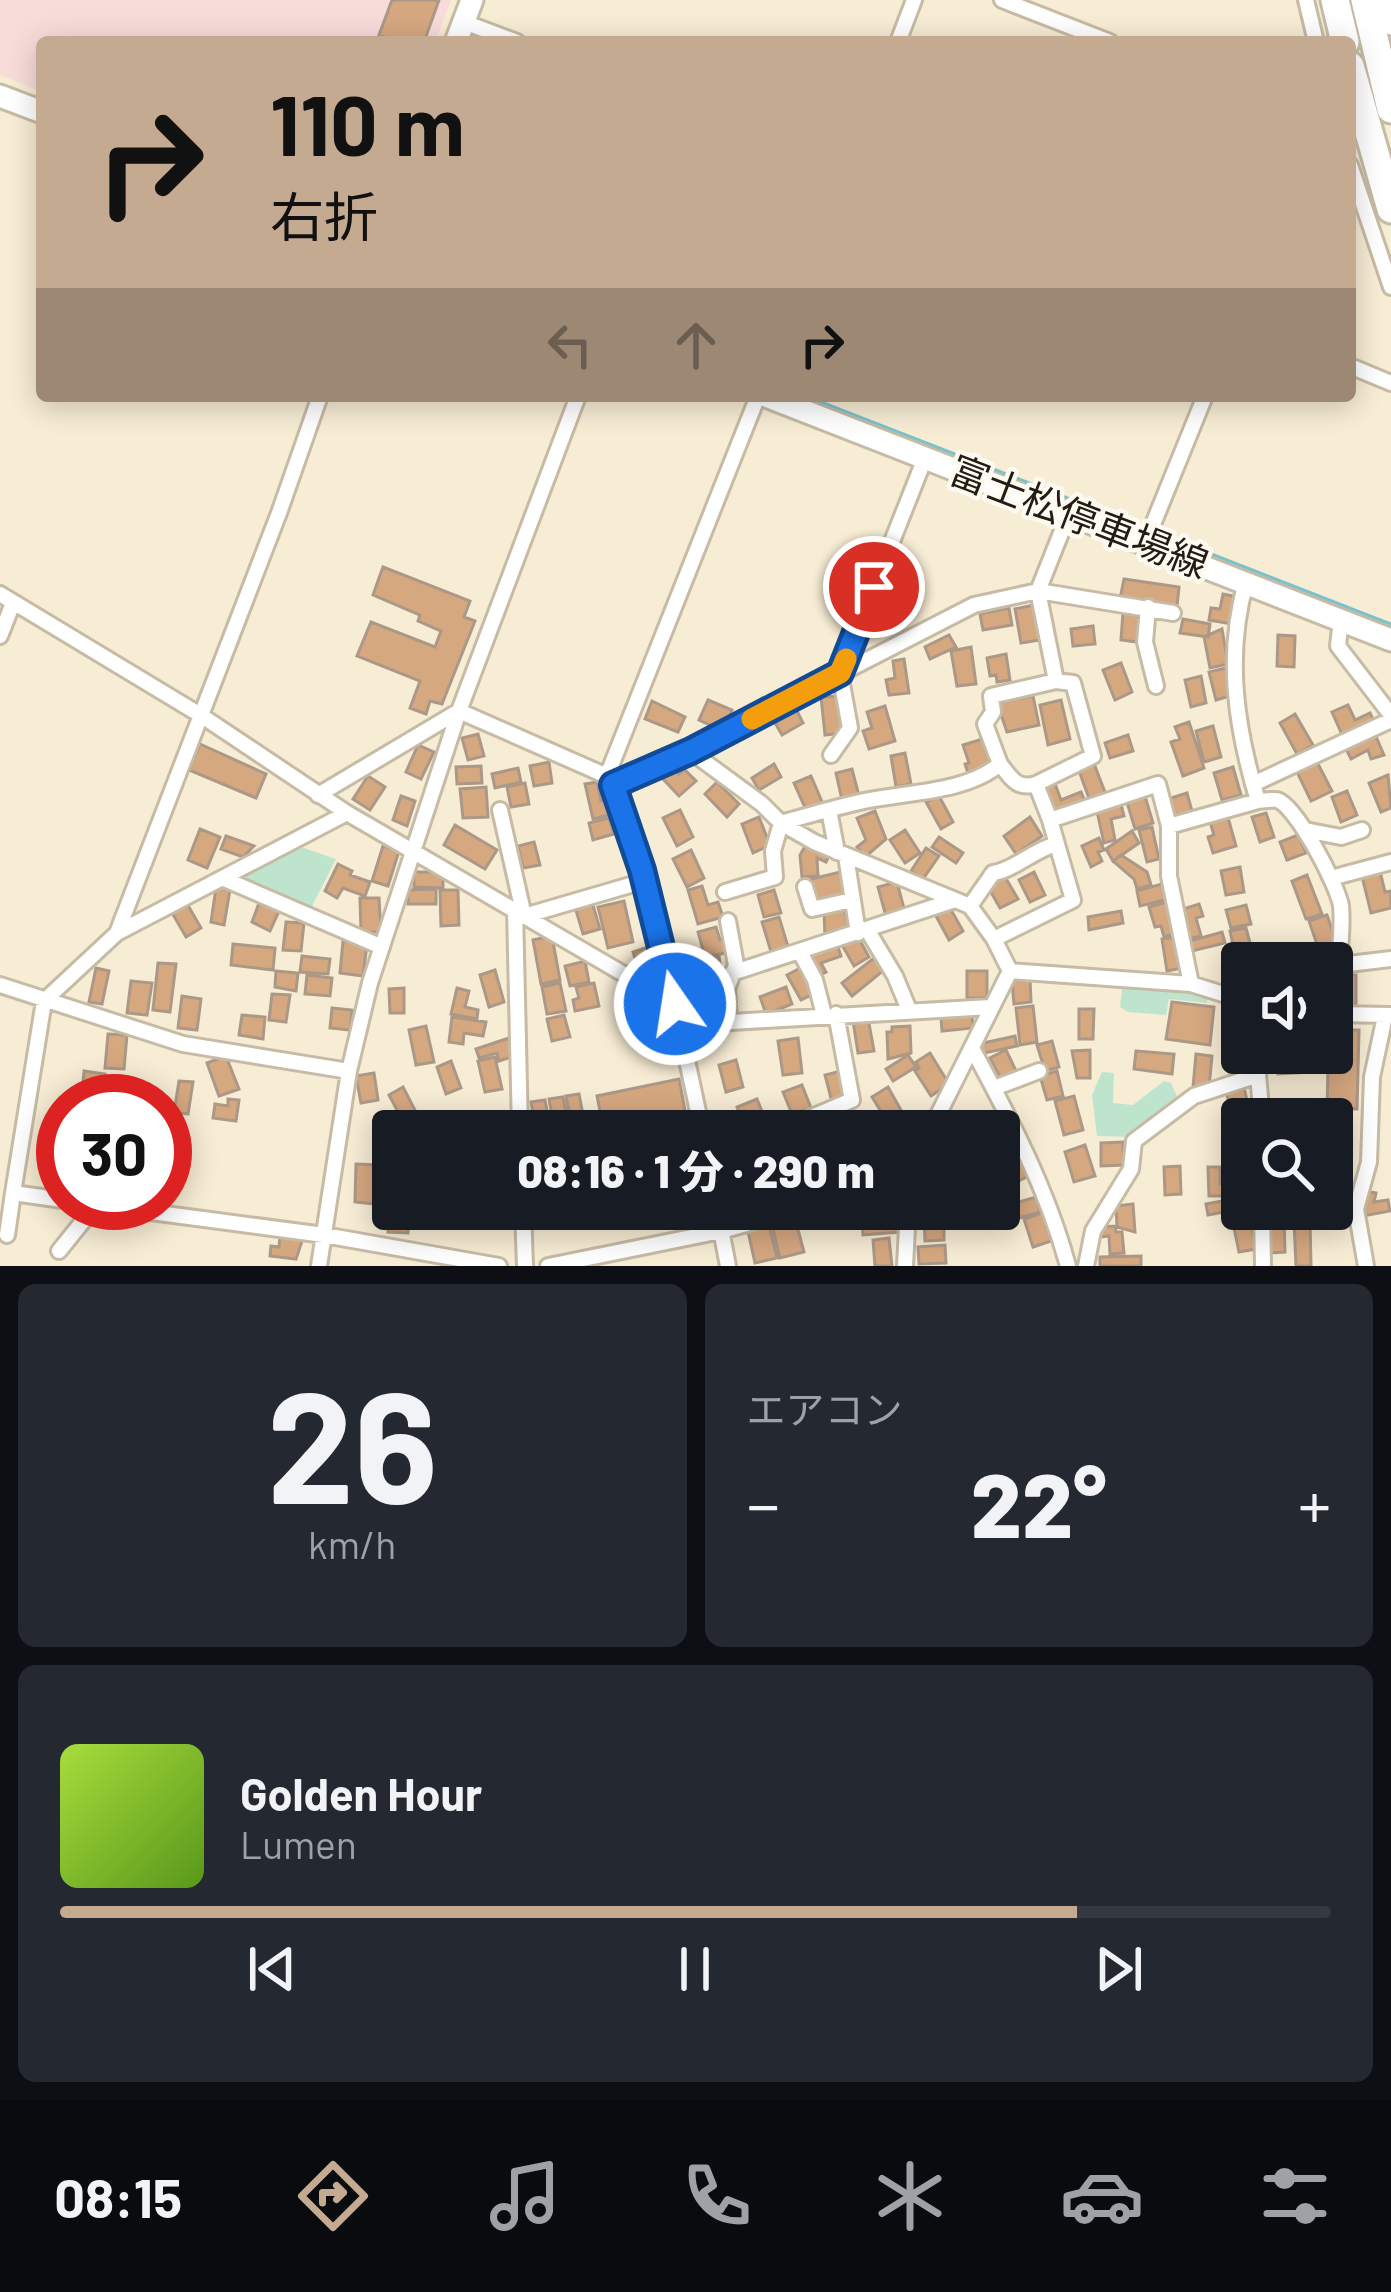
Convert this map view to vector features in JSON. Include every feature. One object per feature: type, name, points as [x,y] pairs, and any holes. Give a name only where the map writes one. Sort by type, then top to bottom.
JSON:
[{"type":"highway","points":[[1335,0],[1344,36]]},
{"type":"highway","points":[[1365,0],[1391,109]]},
{"type":"highway","points":[[1356,87],[1391,209]]},
{"type":"main road","points":[[1386,0],[1391,24]]},
{"type":"main road","points":[[0,96],[36,110]]},
{"type":"main road","name":"富士松停車場線","points":[[778,402],[1069,513],[1149,536],[1246,582],[1391,640]]},
{"type":"street","points":[[900,36],[914,0]]},
{"type":"street","points":[[1002,0],[1094,36]]},
{"type":"street","points":[[1306,0],[1315,36]]},
{"type":"street","points":[[464,21],[502,36]]},
{"type":"street","points":[[1356,183],[1391,287]]},
{"type":"street","points":[[1356,368],[1391,383]]},
{"type":"street","points":[[117,933],[318,402]]},
{"type":"street","points":[[319,1266],[350,1071],[382,947],[459,711],[576,402]]},
{"type":"street","points":[[698,1110],[644,881],[610,781],[760,402]]},
{"type":"street","points":[[1149,536],[1203,402]]},
{"type":"street","points":[[831,755],[850,728],[840,673],[925,458]]},
{"type":"street","points":[[1056,681],[1038,591],[1069,513]]},
{"type":"street","points":[[1246,582],[1233,656],[1237,713],[1258,801]]},
{"type":"street","points":[[459,711],[610,781],[691,751],[974,605],[1038,591],[1173,613]]},
{"type":"street","points":[[0,637],[7,599],[202,716],[347,813],[713,1023],[991,1006]]},
{"type":"street","points":[[1148,607],[1145,642],[1156,686]]},
{"type":"street","points":[[1253,784],[1391,718],[1338,646],[1341,619]]},
{"type":"street","points":[[1056,681],[1073,683],[1093,756],[1024,788],[1000,764],[985,724],[993,712],[991,696],[1056,681]]},
{"type":"street","points":[[318,795],[459,711]]},
{"type":"street","points":[[691,751],[781,823],[841,854],[962,903],[994,939],[1010,971]]},
{"type":"street","points":[[781,823],[957,782],[1000,764]]},
{"type":"street","points":[[994,939],[1073,900],[1036,784]]},
{"type":"street","points":[[1050,820],[1158,784],[1169,826],[1168,876],[1191,983]]},
{"type":"street","points":[[1169,826],[1258,801],[1284,803],[1331,878],[1341,906],[1337,942]]},
{"type":"street","points":[[829,810],[863,932],[895,976],[909,1010]]},
{"type":"street","points":[[500,811],[519,913],[520,1110]]},
{"type":"street","points":[[7,1235],[44,1001],[117,933],[347,813]]},
{"type":"street","points":[[724,892],[776,877],[773,851],[781,823]]},
{"type":"street","points":[[1305,830],[1341,837],[1362,830]]},
{"type":"street","points":[[731,973],[962,903],[993,873],[1032,851],[1056,844]]},
{"type":"street","points":[[1331,878],[1391,862]]},
{"type":"street","points":[[222,878],[382,947]]},
{"type":"street","points":[[519,913],[644,881]]},
{"type":"street","points":[[806,886],[812,909],[852,899]]},
{"type":"street","points":[[728,921],[736,965],[727,989],[729,1022]]},
{"type":"street","points":[[800,952],[830,1015],[852,1100],[828,1110]]},
{"type":"street","points":[[1353,963],[1391,959]]},
{"type":"street","points":[[1010,971],[1191,983],[1221,993]]},
{"type":"street","points":[[942,1110],[1010,971]]},
{"type":"street","points":[[0,985],[183,1044],[350,1071]]},
{"type":"street","points":[[1353,1015],[1388,1016],[1372,1077],[1370,1162],[1356,1209],[1366,1266]]},
{"type":"street","points":[[973,1050],[1045,1192],[1068,1266]]},
{"type":"street","points":[[994,1088],[1039,1071]]},
{"type":"street","points":[[1086,1266],[1093,1232],[1131,1169],[1134,1141],[1194,1096],[1258,1075],[1260,1098]]},
{"type":"street","points":[[13,1193],[36,1196]]},
{"type":"street","points":[[192,1218],[500,1266]]},
{"type":"street","points":[[59,1251],[73,1230]]},
{"type":"street","points":[[524,1230],[525,1266]]},
{"type":"street","points":[[548,1266],[726,1230]]},
{"type":"street","points":[[905,1266],[907,1230]]},
{"type":"street","points":[[1262,1230],[1263,1266]]},
{"type":"street","points":[[722,1231],[728,1266]]},
{"type":"shaded area","points":[[0,0],[451,0],[437,36],[36,36],[36,90],[0,75]]},
{"type":"green space","points":[[298,846],[336,859],[310,910],[239,878]]},
{"type":"green space","points":[[1123,981],[1189,987],[1209,993],[1207,1003],[1169,999],[1166,1015],[1128,1012],[1120,1007]]},
{"type":"green space","points":[[1102,1072],[1114,1073],[1113,1103],[1133,1105],[1164,1081],[1171,1083],[1179,1101],[1133,1137],[1097,1136],[1092,1095]]},
{"type":"building","points":[[392,0],[439,0],[426,36],[379,35]]},
{"type":"building","points":[[383,567],[470,601],[464,617],[475,621],[442,704],[430,701],[426,714],[410,708],[420,681],[357,656],[371,622],[435,647],[441,631],[418,621],[420,615],[373,595]]},
{"type":"building","points":[[1124,579],[1179,587],[1177,607],[1120,599]]},
{"type":"building","points":[[1223,594],[1238,597],[1232,624],[1209,620],[1211,608],[1220,609]]},
{"type":"building","points":[[1034,605],[1040,640],[1021,643],[1015,609]]},
{"type":"building","points":[[1009,608],[1012,625],[983,630],[980,614]]},
{"type":"building","points":[[1123,612],[1139,613],[1137,642],[1121,640]]},
{"type":"building","points":[[1183,619],[1210,624],[1208,637],[1180,633]]},
{"type":"building","points":[[1093,626],[1095,644],[1073,646],[1071,629]]},
{"type":"building","points":[[1222,629],[1228,664],[1210,668],[1204,637]]},
{"type":"building","points":[[949,635],[956,647],[930,659],[925,647]]},
{"type":"building","points":[[1278,635],[1295,636],[1294,667],[1277,666]]},
{"type":"building","points":[[971,647],[976,684],[957,686],[951,651]]},
{"type":"building","points":[[1006,654],[1010,680],[997,682],[996,675],[990,676],[987,658]]},
{"type":"building","points":[[904,659],[909,693],[889,695],[886,680],[895,678],[893,661]]},
{"type":"building","points":[[1121,663],[1132,692],[1115,700],[1103,670]]},
{"type":"building","points":[[1226,668],[1233,695],[1216,700],[1209,672]]},
{"type":"building","points":[[1201,676],[1206,703],[1191,707],[1185,680]]},
{"type":"building","points":[[839,696],[844,733],[825,735],[821,697]]},
{"type":"building","points":[[1033,696],[1039,725],[1007,732],[997,703]]},
{"type":"building","points":[[708,700],[732,710],[723,731],[699,720]]},
{"type":"building","points":[[1061,700],[1070,739],[1048,745],[1040,705]]},
{"type":"building","points":[[652,701],[685,717],[678,732],[645,719]]},
{"type":"building","points":[[1348,705],[1355,720],[1370,713],[1376,726],[1344,739],[1332,712]]},
{"type":"building","points":[[885,706],[895,741],[869,749],[863,731],[872,728],[867,712]]},
{"type":"building","points":[[796,709],[803,723],[782,735],[774,721]]},
{"type":"building","points":[[1295,714],[1313,745],[1297,754],[1280,723]]},
{"type":"building","points":[[1189,722],[1204,768],[1183,776],[1171,742],[1180,739],[1175,727]]},
{"type":"building","points":[[1213,726],[1221,757],[1204,762],[1196,731]]},
{"type":"building","points":[[1374,732],[1384,755],[1371,759],[1368,750],[1351,759],[1345,747]]},
{"type":"building","points":[[478,734],[484,756],[468,760],[462,738]]},
{"type":"building","points":[[1128,735],[1133,751],[1110,758],[1105,743]]},
{"type":"building","points":[[982,739],[991,766],[968,773],[963,745]]},
{"type":"building","points":[[200,744],[266,774],[256,798],[189,770]]},
{"type":"building","points":[[418,745],[434,752],[421,779],[406,772]]},
{"type":"building","points":[[905,753],[911,784],[896,787],[891,756]]},
{"type":"building","points":[[1316,760],[1332,791],[1311,801],[1296,770]]},
{"type":"building","points":[[1093,761],[1106,795],[1090,801],[1078,768]]},
{"type":"building","points":[[549,762],[552,783],[534,786],[530,766]]},
{"type":"building","points":[[774,764],[781,777],[759,790],[752,778]]},
{"type":"building","points":[[481,766],[482,783],[457,784],[456,767]]},
{"type":"building","points":[[673,767],[679,774],[684,769],[696,781],[679,796],[662,778]]},
{"type":"building","points":[[1233,767],[1241,795],[1222,800],[1214,773]]},
{"type":"building","points":[[518,768],[521,782],[495,788],[492,774]]},
{"type":"building","points":[[852,769],[859,796],[842,800],[836,773]]},
{"type":"building","points":[[1388,775],[1391,808],[1381,812],[1369,783]]},
{"type":"building","points":[[368,776],[385,787],[370,810],[353,799]]},
{"type":"building","points":[[811,776],[823,804],[807,812],[794,783]]},
{"type":"building","points":[[1054,781],[1061,800],[1081,792],[1086,804],[1054,816],[1042,786]]},
{"type":"building","points":[[597,782],[601,801],[610,799],[613,814],[593,819],[585,784]]},
{"type":"building","points":[[717,782],[739,804],[727,817],[705,794]]},
{"type":"building","points":[[525,783],[529,804],[511,807],[507,787]]},
{"type":"building","points":[[486,787],[488,817],[463,818],[460,789]]},
{"type":"building","points":[[1347,791],[1357,815],[1341,822],[1332,797]]},
{"type":"building","points":[[1144,793],[1153,823],[1135,829],[1126,799]]},
{"type":"building","points":[[1187,793],[1193,815],[1174,821],[1168,799]]},
{"type":"building","points":[[401,796],[415,801],[407,826],[393,820]]},
{"type":"building","points":[[939,796],[953,822],[941,829],[926,802]]},
{"type":"building","points":[[1120,801],[1124,816],[1111,819],[1115,840],[1104,843],[1096,807]]},
{"type":"building","points":[[680,810],[693,837],[677,846],[663,818]]},
{"type":"building","points":[[875,811],[886,839],[865,857],[857,847],[866,840],[857,818]]},
{"type":"building","points":[[1266,813],[1274,837],[1260,842],[1252,817]]},
{"type":"building","points":[[1227,814],[1236,846],[1213,853],[1209,819]]},
{"type":"building","points":[[759,817],[770,845],[753,853],[742,824]]},
{"type":"building","points":[[1030,817],[1042,836],[1016,854],[1004,836]]},
{"type":"building","points":[[609,818],[614,834],[593,840],[589,823]]},
{"type":"building","points":[[455,825],[497,850],[485,869],[444,845]]},
{"type":"building","points":[[1152,827],[1159,859],[1147,862],[1139,830]]},
{"type":"building","points":[[200,829],[220,837],[207,868],[188,860]]},
{"type":"building","points":[[905,830],[920,853],[905,863],[890,840]]},
{"type":"building","points":[[1132,831],[1139,843],[1113,861],[1106,849]]},
{"type":"building","points":[[1298,835],[1306,853],[1287,860],[1280,842]]},
{"type":"building","points":[[226,836],[254,846],[243,857],[221,849]]},
{"type":"building","points":[[939,837],[963,853],[956,863],[932,847]]},
{"type":"building","points":[[1099,838],[1102,861],[1091,867],[1082,846]]},
{"type":"building","points":[[534,842],[540,865],[523,868],[518,846]]},
{"type":"building","points":[[383,846],[399,851],[388,886],[372,881]]},
{"type":"building","points":[[817,846],[831,852],[826,862],[817,858],[818,876],[802,877],[800,855],[804,848]]},
{"type":"building","points":[[926,848],[939,856],[923,879],[911,871]]},
{"type":"building","points":[[691,850],[704,878],[687,887],[673,859]]},
{"type":"building","points":[[1121,855],[1147,872],[1151,885],[1137,889],[1134,879],[1113,861]]},
{"type":"building","points":[[338,864],[352,871],[350,875],[370,882],[365,896],[343,888],[337,898],[325,891]]},
{"type":"building","points":[[1240,867],[1244,892],[1226,895],[1221,871]]},
{"type":"building","points":[[1379,867],[1385,892],[1391,891],[1391,908],[1371,913],[1361,872]]},
{"type":"building","points":[[414,872],[443,872],[443,888],[414,887]]},
{"type":"building","points":[[840,872],[846,897],[816,904],[811,879]]},
{"type":"building","points":[[1034,872],[1045,895],[1030,902],[1019,880]]},
{"type":"building","points":[[1307,875],[1322,914],[1306,919],[1292,881]]},
{"type":"building","points":[[1005,877],[1018,899],[1000,908],[988,887]]},
{"type":"building","points":[[897,882],[906,916],[887,920],[878,887]]},
{"type":"building","points":[[1165,883],[1169,899],[1140,906],[1137,891]]},
{"type":"building","points":[[702,886],[708,905],[718,902],[723,917],[698,924],[688,890]]},
{"type":"building","points":[[216,888],[230,890],[224,925],[211,922]]},
{"type":"building","points":[[436,889],[436,904],[408,904],[408,890]]},
{"type":"building","points":[[440,890],[458,890],[459,925],[441,926]]},
{"type":"building","points":[[774,890],[781,913],[764,917],[758,895]]},
{"type":"building","points":[[360,898],[379,898],[381,932],[361,932]]},
{"type":"building","points":[[624,901],[633,942],[608,948],[598,907]]},
{"type":"building","points":[[1170,901],[1179,932],[1164,937],[1149,907]]},
{"type":"building","points":[[186,902],[201,928],[186,937],[171,911]]},
{"type":"building","points":[[592,902],[600,929],[583,934],[575,907]]},
{"type":"building","points":[[259,903],[279,911],[270,931],[252,922]]},
{"type":"building","points":[[1199,904],[1203,916],[1196,918],[1201,936],[1189,939],[1180,910]]},
{"type":"building","points":[[843,905],[850,930],[825,937],[824,910]]},
{"type":"building","points":[[1246,905],[1251,924],[1231,928],[1226,910]]},
{"type":"building","points":[[950,908],[963,931],[949,940],[936,916]]},
{"type":"building","points":[[1121,911],[1123,923],[1089,930],[1088,917]]},
{"type":"building","points":[[1327,915],[1336,942],[1316,942],[1309,921]]},
{"type":"building","points":[[779,917],[789,950],[772,955],[762,922]]},
{"type":"building","points":[[286,922],[304,923],[301,951],[283,950]]},
{"type":"building","points":[[716,927],[720,940],[727,938],[731,952],[705,957],[698,932]]},
{"type":"building","points":[[1246,928],[1250,942],[1232,942],[1230,931]]},
{"type":"building","points":[[1222,932],[1225,942],[1192,951],[1190,941]]},
{"type":"building","points":[[552,936],[560,980],[541,984],[533,940]]},
{"type":"building","points":[[858,937],[869,957],[854,966],[842,945]]},
{"type":"building","points":[[1177,937],[1182,968],[1167,971],[1162,939]]},
{"type":"building","points":[[343,941],[367,944],[363,976],[340,973]]},
{"type":"building","points":[[233,944],[275,948],[273,970],[231,965]]},
{"type":"building","points":[[837,944],[841,956],[821,963],[826,972],[816,977],[804,955]]},
{"type":"building","points":[[652,946],[660,975],[642,980],[633,952]]},
{"type":"building","points":[[302,956],[330,959],[328,974],[300,972]]},
{"type":"building","points":[[719,956],[723,991],[690,1000],[687,990],[708,984],[703,960]]},
{"type":"building","points":[[874,958],[884,970],[852,996],[842,983]]},
{"type":"building","points":[[585,961],[589,982],[570,986],[565,966]]},
{"type":"building","points":[[158,963],[176,964],[170,1012],[153,1010]]},
{"type":"building","points":[[802,967],[815,993],[801,1000],[787,975]]},
{"type":"building","points":[[96,968],[109,971],[102,1004],[89,1002]]},
{"type":"building","points":[[495,970],[504,1002],[489,1007],[480,975]]},
{"type":"building","points":[[276,971],[298,973],[296,991],[275,987]]},
{"type":"building","points":[[967,971],[987,971],[987,998],[967,998]]},
{"type":"building","points":[[307,975],[332,978],[330,996],[305,994]]},
{"type":"building","points":[[1353,975],[1356,975],[1353,1005]]},
{"type":"building","points":[[1030,979],[1031,1002],[1014,1004],[1012,981]]},
{"type":"building","points":[[131,981],[152,983],[147,1015],[127,1013]]},
{"type":"building","points":[[560,983],[566,1011],[547,1014],[542,987]]},
{"type":"building","points":[[594,983],[599,1006],[575,1011],[576,987]]},
{"type":"building","points":[[786,987],[792,1004],[766,1014],[760,997]]},
{"type":"building","points":[[404,988],[404,1013],[390,1013],[389,989]]},
{"type":"building","points":[[457,988],[469,991],[465,1007],[478,1010],[477,1019],[451,1014]]},
{"type":"building","points":[[272,994],[290,995],[286,1022],[269,1020]]},
{"type":"building","points":[[182,996],[201,999],[197,1030],[178,1028]]},
{"type":"building","points":[[1172,1002],[1214,1007],[1210,1045],[1166,1039]]},
{"type":"building","points":[[1033,1006],[1037,1042],[1020,1045],[1016,1008]]},
{"type":"building","points":[[332,1008],[352,1010],[350,1030],[330,1028]]},
{"type":"building","points":[[1079,1009],[1094,1009],[1093,1039],[1079,1039]]},
{"type":"building","points":[[242,1015],[265,1017],[263,1039],[239,1035]]},
{"type":"building","points":[[564,1015],[570,1037],[552,1041],[547,1019]]},
{"type":"building","points":[[972,1015],[973,1028],[942,1031],[941,1018]]},
{"type":"building","points":[[452,1017],[486,1022],[483,1036],[464,1033],[463,1044],[449,1042]]},
{"type":"building","points":[[868,1018],[874,1051],[858,1053],[853,1021]]},
{"type":"building","points":[[426,1026],[434,1062],[416,1065],[409,1030]]},
{"type":"building","points":[[910,1026],[911,1053],[888,1059],[887,1032]]},
{"type":"building","points":[[1353,1030],[1359,1030],[1357,1109],[1353,1109],[1353,1098],[1327,1098],[1328,1074],[1353,1074]]},
{"type":"building","points":[[108,1034],[127,1035],[124,1069],[105,1068]]},
{"type":"building","points":[[1015,1036],[1017,1046],[980,1054],[979,1044]]},
{"type":"building","points":[[509,1038],[514,1056],[499,1061],[497,1053],[479,1058],[476,1049]]},
{"type":"building","points":[[798,1038],[802,1073],[783,1075],[778,1041]]},
{"type":"building","points":[[1052,1041],[1059,1067],[1045,1071],[1037,1045]]},
{"type":"building","points":[[1006,1050],[1017,1073],[1002,1081],[990,1058]]},
{"type":"building","points":[[1090,1050],[1090,1078],[1077,1078],[1072,1051]]},
{"type":"building","points":[[1136,1051],[1174,1054],[1172,1074],[1134,1069]]},
{"type":"building","points":[[930,1053],[949,1084],[931,1096],[915,1071],[919,1068],[916,1062]]},
{"type":"building","points":[[1196,1054],[1212,1056],[1209,1088],[1193,1087]]},
{"type":"building","points":[[908,1055],[916,1067],[893,1081],[886,1069]]},
{"type":"building","points":[[226,1056],[239,1089],[219,1096],[207,1063]]},
{"type":"building","points":[[495,1057],[502,1089],[485,1092],[478,1061]]},
{"type":"building","points":[[736,1060],[743,1087],[726,1092],[719,1065]]},
{"type":"building","points":[[451,1061],[461,1088],[446,1094],[437,1067]]},
{"type":"building","points":[[841,1071],[848,1097],[832,1102],[825,1075]]},
{"type":"building","points":[[1057,1071],[1063,1096],[1047,1100],[1040,1076]]},
{"type":"building","points":[[374,1073],[378,1100],[361,1103],[356,1076]]},
{"type":"building","points":[[679,1079],[685,1110],[600,1110],[597,1096]]},
{"type":"building","points":[[802,1085],[811,1108],[790,1110],[783,1092]]},
{"type":"building","points":[[403,1087],[415,1110],[397,1110],[389,1095]]},
{"type":"building","points":[[888,1087],[901,1110],[880,1110],[872,1097]]},
{"type":"building","points":[[1244,1087],[1246,1098],[1228,1098],[1226,1092]]},
{"type":"building","points":[[579,1094],[582,1110],[569,1110],[566,1096]]},
{"type":"building","points":[[1074,1096],[1083,1130],[1064,1135],[1055,1101]]},
{"type":"building","points":[[563,1097],[565,1110],[551,1110],[549,1099]]},
{"type":"building","points":[[228,1099],[239,1100],[236,1121],[213,1118],[215,1104],[228,1106]]},
{"type":"building","points":[[757,1099],[761,1110],[738,1110]]},
{"type":"building","points":[[545,1100],[547,1110],[532,1110],[531,1102]]},
{"type":"building","points":[[1123,1142],[1124,1165],[1101,1166],[1101,1143]]},
{"type":"building","points":[[1085,1145],[1095,1176],[1074,1182],[1065,1152]]},
{"type":"building","points":[[1020,1156],[1032,1174],[1020,1180]]},
{"type":"building","points":[[356,1164],[372,1165],[372,1204],[355,1202]]},
{"type":"building","points":[[1180,1166],[1181,1194],[1165,1195],[1164,1167]]},
{"type":"building","points":[[1208,1167],[1220,1167],[1221,1196],[1209,1196]]},
{"type":"building","points":[[1365,1191],[1376,1193],[1374,1202],[1388,1200],[1390,1211],[1363,1216]]},
{"type":"building","points":[[1036,1197],[1040,1212],[1020,1218],[1020,1202]]},
{"type":"building","points":[[1221,1201],[1221,1212],[1208,1215],[1206,1204]]},
{"type":"building","points":[[1133,1204],[1135,1232],[1117,1227],[1116,1206]]},
{"type":"building","points":[[1042,1213],[1051,1241],[1033,1247],[1024,1219]]},
{"type":"building","points":[[1115,1226],[1116,1232],[1122,1232],[1124,1253],[1110,1254],[1109,1236],[1100,1237],[1099,1227]]},
{"type":"building","points":[[748,1230],[770,1230],[777,1258],[755,1263]]},
{"type":"building","points":[[773,1230],[798,1230],[804,1252],[780,1258]]},
{"type":"building","points":[[863,1230],[900,1230],[900,1232],[863,1235]]},
{"type":"building","points":[[925,1230],[944,1230],[944,1240],[925,1241]]},
{"type":"building","points":[[1234,1230],[1252,1230],[1256,1249],[1239,1252]]},
{"type":"building","points":[[1267,1230],[1284,1230],[1285,1252],[1268,1253]]},
{"type":"building","points":[[1294,1230],[1310,1230],[1311,1266],[1296,1266]]},
{"type":"building","points":[[280,1236],[303,1238],[296,1259],[270,1256],[271,1246],[279,1247]]},
{"type":"building","points":[[889,1238],[892,1266],[875,1266],[873,1240]]},
{"type":"building","points":[[945,1245],[946,1263],[919,1264],[918,1247]]},
{"type":"building","points":[[1141,1256],[1141,1266],[1100,1266],[1100,1257]]},
{"type":"waterway","points":[[819,402],[1145,529]]},
{"type":"waterway","points":[[1156,533],[1391,625]]},
{"type":"slow traffic","points":[[752,719],[840,673],[846,659]]},
{"type":"route","points":[[675,1004],[642,870],[613,785],[691,751],[840,673],[874,587]]}]
